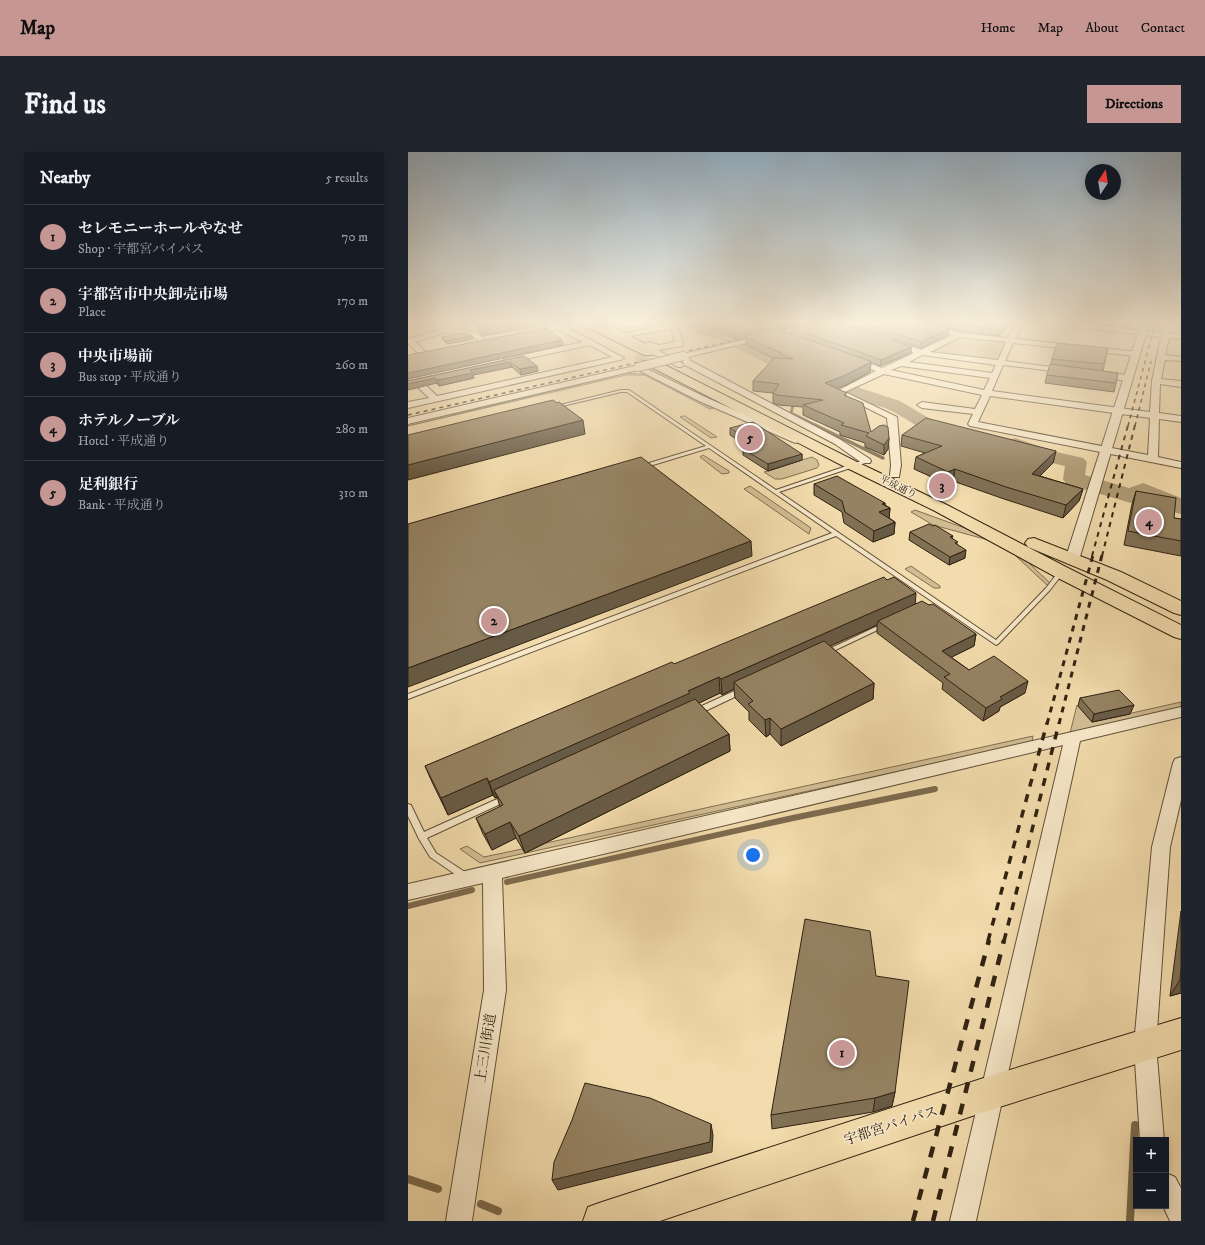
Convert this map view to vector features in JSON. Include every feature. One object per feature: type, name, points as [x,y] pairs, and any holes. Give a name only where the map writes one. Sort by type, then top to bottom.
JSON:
[{"type":"main road","name":"平成通り","points":[[679,374],[719,396],[860,463],[896,475],[1021,537],[1072,560],[1114,576],[1181,609]]},
{"type":"main road","name":"平成通り","points":[[682,374],[860,463],[1061,572],[1181,633]]},
{"type":"main road","name":"宇都宮バイパス","points":[[602,1221],[993,1092],[1181,1034]]},
{"type":"street","points":[[408,405],[550,374]]},
{"type":"street","points":[[408,421],[610,374]]},
{"type":"street","points":[[653,374],[702,399],[798,441],[719,396]]},
{"type":"street","points":[[660,374],[700,394],[704,397],[702,399]]},
{"type":"street","points":[[699,374],[728,388],[739,390]]},
{"type":"street","points":[[709,374],[838,442],[860,463]]},
{"type":"street","points":[[878,374],[839,392],[892,417],[896,475]]},
{"type":"street","points":[[891,374],[987,394],[1181,419]]},
{"type":"street","points":[[979,374],[994,376],[973,424],[1181,465]]},
{"type":"street","points":[[1092,374],[1127,378]]},
{"type":"street","points":[[1072,560],[1128,374]]},
{"type":"street","points":[[1153,459],[1154,415],[1157,374]]},
{"type":"street","points":[[415,380],[434,400]]},
{"type":"street","points":[[1156,381],[1181,384]]},
{"type":"street","points":[[922,405],[979,412]]},
{"type":"street","points":[[408,892],[1181,712]]},
{"type":"street","points":[[963,1221],[1073,737]]},
{"type":"street","points":[[1152,1137],[1145,1045],[1161,847],[1181,763]]},
{"type":"street","name":"上三川街道","points":[[460,1221],[495,990],[492,873]]},
{"type":"street","points":[[1169,1192],[1181,1215]]},
{"type":"lane","points":[[552,407],[621,391],[628,391],[836,534],[932,604],[996,643],[1048,589],[1061,572]]},
{"type":"lane","points":[[633,469],[708,447]]},
{"type":"lane","points":[[775,492],[860,463]]},
{"type":"lane","points":[[408,697],[836,534]]},
{"type":"lane","points":[[820,655],[892,622]]},
{"type":"lane","points":[[690,714],[748,688]]},
{"type":"lane","points":[[422,836],[516,794]]},
{"type":"lane","points":[[408,807],[433,855],[467,878]]},
{"type":"shaded area","points":[[622,374],[647,375],[714,408],[710,409],[645,375],[626,375],[408,426]]},
{"type":"shaded area","points":[[683,416],[717,437],[711,438],[680,417]]},
{"type":"shaded area","points":[[703,455],[729,471],[729,473],[722,474],[700,457]]},
{"type":"shaded area","points":[[812,457],[817,460],[819,465],[817,468],[782,479],[775,479],[764,472]]},
{"type":"shaded area","points":[[750,486],[811,528],[809,534],[744,489]]},
{"type":"shaded area","points":[[915,510],[1009,544],[1051,584],[1047,585],[1003,544],[933,525],[911,512]]},
{"type":"shaded area","points":[[911,566],[940,586],[940,588],[934,588],[905,569]]},
{"type":"shaded area","points":[[1181,702],[1181,708],[1070,733],[1077,705],[1092,722]]},
{"type":"shaded area","points":[[1033,736],[1032,742],[480,863],[460,849],[467,846],[484,857],[522,849],[525,853],[546,843]]},
{"type":"building","points":[[441,374],[469,374],[438,380],[435,378],[408,384],[408,381]]},
{"type":"building","points":[[759,374],[848,374],[825,383],[847,393],[844,395],[863,403],[871,432],[879,426],[884,425],[888,427],[889,438],[884,445],[866,436],[869,433],[841,425],[844,423],[803,405],[823,400],[777,395],[773,393],[779,384],[753,381]]},
{"type":"building","points":[[1047,374],[1118,374],[1116,383]]},
{"type":"building","points":[[553,400],[557,403],[559,402],[583,420],[408,465],[408,435]]},
{"type":"building","points":[[926,418],[1056,451],[1032,474],[1083,489],[1066,505],[1006,487],[955,469],[948,472],[916,457],[942,446],[902,435]]},
{"type":"building","points":[[753,422],[802,454],[768,464],[743,449],[756,445],[730,428]]},
{"type":"building","points":[[641,457],[751,541],[408,668],[408,524]]},
{"type":"building","points":[[837,476],[885,503],[882,504],[890,508],[879,512],[895,522],[874,531],[845,512],[842,501],[814,484]]},
{"type":"building","points":[[1136,491],[1176,498],[1174,518],[1181,519],[1181,541],[1128,531]]},
{"type":"building","points":[[929,524],[933,526],[935,525],[953,536],[950,537],[958,542],[955,543],[966,550],[950,557],[910,532]]},
{"type":"building","points":[[884,577],[887,580],[894,577],[916,593],[721,679],[719,677],[688,691],[690,693],[489,782],[487,778],[441,798],[425,766],[672,662],[674,664]]},
{"type":"building","points":[[922,601],[929,605],[933,604],[976,634],[942,651],[969,670],[994,656],[1028,681],[1000,697],[1002,699],[986,708],[944,677],[950,674],[878,621]]},
{"type":"building","points":[[824,641],[874,683],[781,729],[770,718],[765,720],[748,704],[753,701],[734,682]]},
{"type":"building","points":[[1119,690],[1134,705],[1094,714],[1080,698]]},
{"type":"building","points":[[695,699],[729,734],[519,836],[510,822],[485,834],[476,818],[503,805],[494,790]]},
{"type":"building","points":[[805,919],[870,931],[876,976],[909,981],[895,1092],[875,1098],[771,1115]]},
{"type":"building","points":[[585,1083],[650,1098],[711,1124],[710,1142],[552,1180],[554,1162],[572,1120]]},
{"type":"waterway","points":[[813,374],[819,378],[846,381],[853,392],[893,405],[925,424],[942,431],[960,434]]},
{"type":"waterway","points":[[794,401],[791,413],[815,425]]},
{"type":"waterway","points":[[815,425],[883,458]]},
{"type":"waterway","points":[[1015,444],[1047,456],[1076,462],[1074,479],[1131,496],[1143,490],[1181,507]]},
{"type":"waterway","points":[[507,882],[793,818],[935,789]]},
{"type":"waterway","points":[[408,906],[472,890]]},
{"type":"waterway","points":[[1130,1221],[1135,1125]]},
{"type":"waterway","points":[[408,1179],[438,1189]]},
{"type":"waterway","points":[[481,1204],[498,1211]]},
{"type":"railway","points":[[408,415],[588,374]]},
{"type":"railway","points":[[1128,426],[1142,374]]},
{"type":"railway","points":[[1135,426],[1148,374]]},
{"type":"railway","points":[[1092,556],[1128,425]]},
{"type":"railway","points":[[1102,556],[1135,425]]},
{"type":"railway","points":[[1047,724],[1093,555]]},
{"type":"railway","points":[[1059,724],[1102,555]]},
{"type":"railway","points":[[988,941],[1047,723]]},
{"type":"railway","points":[[1004,941],[1059,723]]},
{"type":"railway","points":[[913,1221],[989,940]]},
{"type":"railway","points":[[933,1221],[1004,940]]},
{"type":"place","name":"足利銀行","points":[[750,438]]},
{"type":"place","name":"中央市場前","points":[[942,486]]},
{"type":"place","name":"ホテルノーブル","points":[[1149,522]]},
{"type":"place","name":"宇都宮市中央卸売市場","points":[[494,621]]},
{"type":"place","name":"セレモニーホールやなせ","points":[[842,1053]]}]
